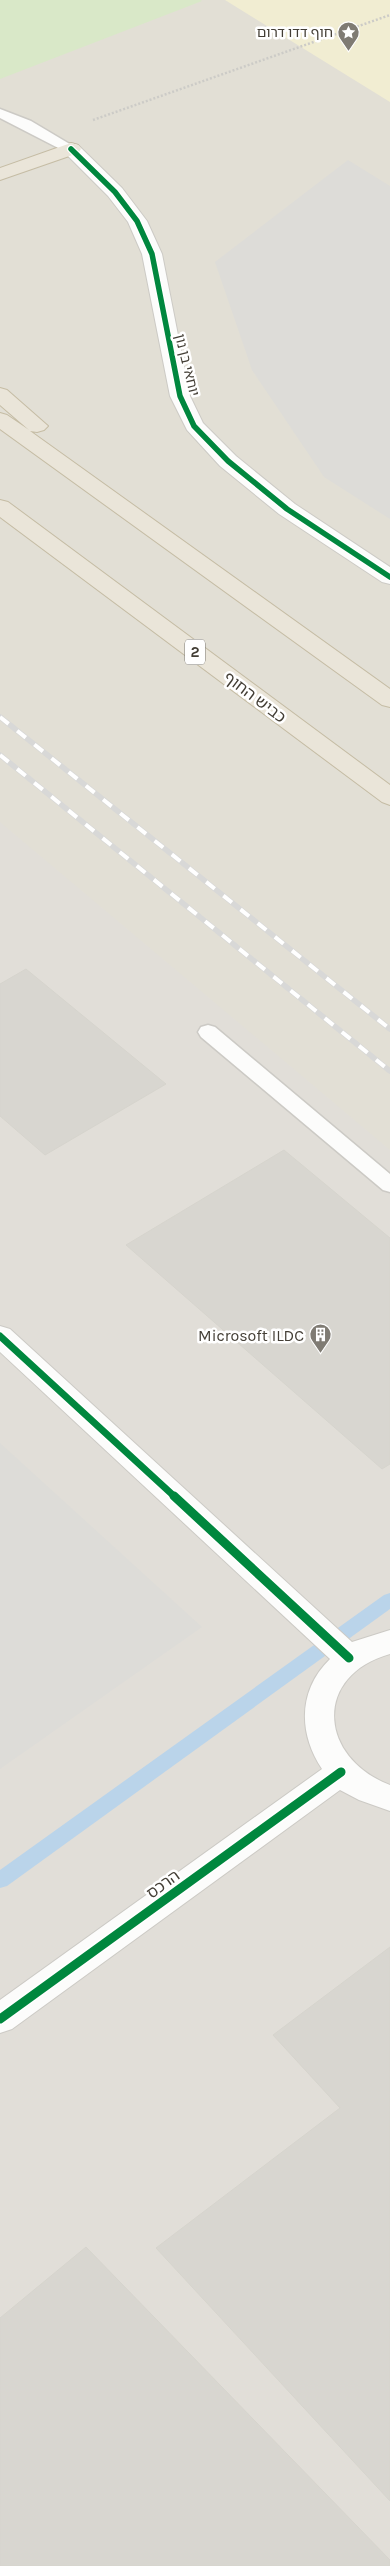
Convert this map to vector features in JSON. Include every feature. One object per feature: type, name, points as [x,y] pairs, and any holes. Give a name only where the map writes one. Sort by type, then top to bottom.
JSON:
[{"type":"highway","points":[[0,174],[71,149]]},
{"type":"highway","points":[[0,394],[199,563]]},
{"type":"highway","points":[[0,418],[390,700]]},
{"type":"highway","name":"כביש החוף","points":[[0,507],[390,797]]},
{"type":"street","name":"יוחאי בן נון","points":[[71,149],[115,192],[136,221],[152,254],[180,396],[194,426],[228,461],[287,509],[390,577]]},
{"type":"street","points":[[0,1336],[350,1658]]},
{"type":"street","points":[[390,1642],[378,1644],[350,1658],[331,1677],[320,1700],[318,1725],[326,1750],[341,1772],[367,1790],[390,1798]]},
{"type":"street","name":"הרכס","points":[[0,2018],[341,1772]]},
{"type":"lane","points":[[0,113],[71,149]]},
{"type":"lane","points":[[208,1032],[390,1185]]},
{"type":"path","points":[[48,136],[390,16]]},
{"type":"shaded area","points":[[0,0],[390,0],[390,2566],[0,2566]]},
{"type":"shaded area","points":[[348,160],[390,186],[390,519],[324,477],[252,370],[215,262]]},
{"type":"shaded area","points":[[0,822],[390,1150],[390,2566],[0,2566]]},
{"type":"shaded area","points":[[0,1443],[202,1627],[0,1769]]},
{"type":"green space","points":[[0,0],[200,0],[202,1],[0,79]]},
{"type":"sand","name":"חוף דדו דרום","points":[[225,0],[390,0],[390,102]]},
{"type":"building","points":[[26,969],[166,1084],[45,1155],[0,1116],[0,984]]},
{"type":"building","name":"Microsoft ILDC","points":[[284,1150],[390,1238],[390,1464],[382,1469],[126,1245]]},
{"type":"building","points":[[390,1947],[390,2501],[156,2248],[340,2108],[273,2035]]},
{"type":"building","points":[[86,2247],[390,2560],[390,2566],[0,2566],[0,2318]]},
{"type":"waterway","points":[[0,1880],[390,1600]]},
{"type":"railway","points":[[0,717],[390,1029]]},
{"type":"railway","points":[[0,755],[390,1071]]},
{"type":"cycle path","points":[[71,149],[115,192],[137,221],[152,254],[180,396],[194,426],[228,461],[287,509],[390,577]]},
{"type":"cycle path","points":[[0,1336],[349,1658]]},
{"type":"cycle path","points":[[0,2019],[341,1772]]},
{"type":"place","name":"חוף דדו דרום","points":[[349,51]]},
{"type":"place","name":"Microsoft ILDC","points":[[320,1354]]}]
